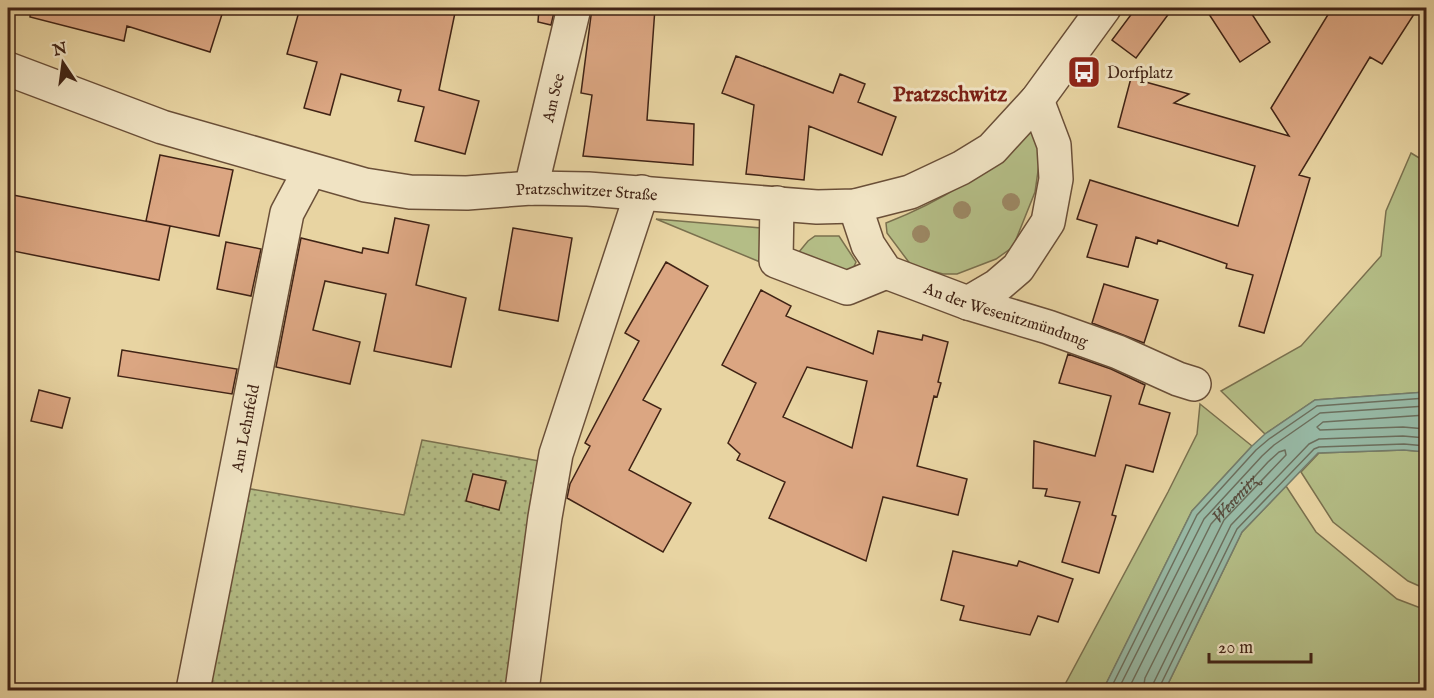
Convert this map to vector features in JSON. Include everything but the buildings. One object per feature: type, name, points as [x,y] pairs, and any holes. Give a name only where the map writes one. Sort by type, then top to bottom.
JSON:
[{"type":"street","name":"Am See","points":[[531,188],[574,8]]},
{"type":"street","name":"Pratzschwitzer Straße","points":[[8,69],[162,127],[365,185],[410,192],[467,193],[531,188],[642,192],[817,207],[855,206],[910,192],[961,168],[992,149],[1037,100],[1098,11]]},
{"type":"street","points":[[968,303],[997,286],[1018,268],[1048,222],[1056,179],[1054,145],[1037,100]]},
{"type":"street","name":"Am Lehnfeld","points":[[193,690],[288,213],[310,170]]},
{"type":"street","points":[[522,690],[545,517],[556,454],[642,192]]},
{"type":"street","points":[[777,203],[776,261],[847,288],[886,272],[868,245],[855,206]]},
{"type":"street","name":"An der Wesenitzmündung","points":[[886,272],[968,303],[1048,327],[1118,352],[1194,384]]},
{"type":"green space","points":[[1030,132],[1038,140],[1040,157],[1035,192],[1013,247],[996,259],[957,274],[943,274],[911,265],[887,233],[886,223],[927,205],[962,185],[996,161]]},
{"type":"green space","points":[[1411,153],[1426,162],[1426,392],[1315,400],[1265,434],[1221,391],[1301,346],[1381,256],[1386,211]]},
{"type":"green space","points":[[656,219],[761,228],[765,264]]},
{"type":"green space","points":[[815,236],[839,236],[856,262],[848,280],[794,258]]},
{"type":"green space","points":[[1200,404],[1252,446],[1192,511],[1103,690],[1062,690],[1197,434]]},
{"type":"green space","points":[[422,440],[545,462],[513,690],[201,690],[239,487],[404,515]]},
{"type":"green space","points":[[1404,450],[1426,452],[1426,589],[1408,581],[1333,522],[1301,472],[1319,453]]},
{"type":"green space","points":[[1286,486],[1316,532],[1397,599],[1426,610],[1426,690],[1165,690],[1242,532]]},
{"type":"water","name":"Wesenitz","points":[[1426,392],[1426,452],[1404,450],[1318,453],[1242,532],[1165,690],[1103,690],[1192,511],[1265,434],[1315,400]]},
{"type":"place","name":"Dorfplatz","points":[[1084,72]]},
{"type":"district","name":"Pratzschwitz","points":[[950,93]]}]
